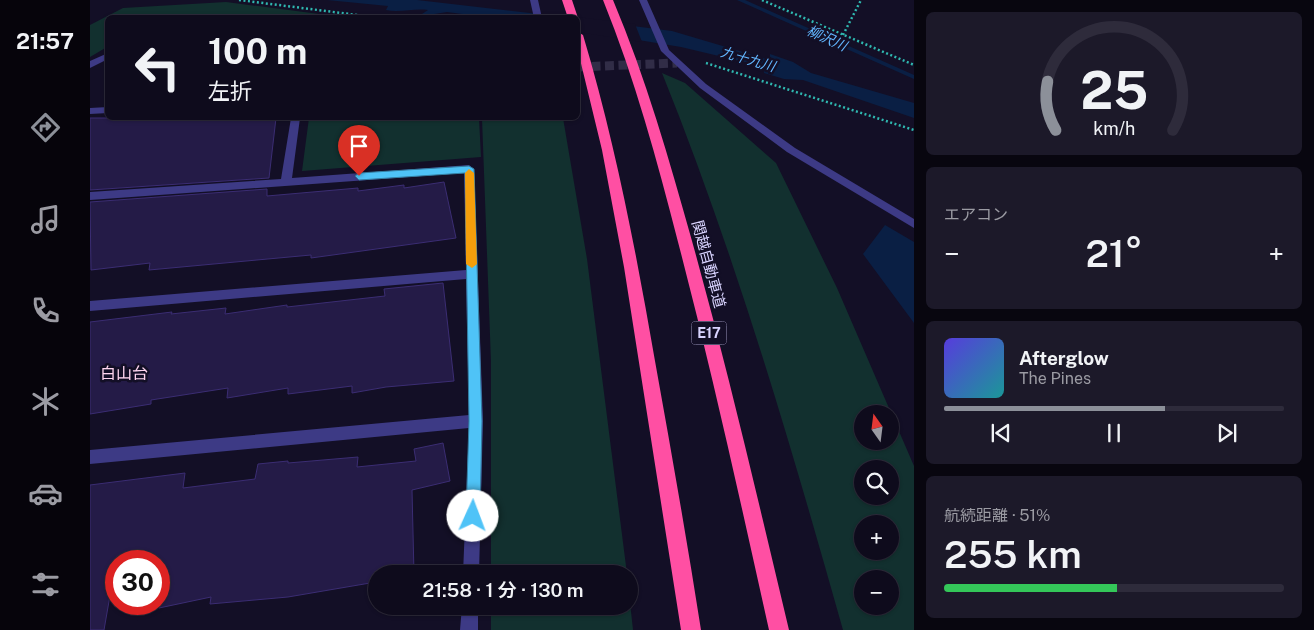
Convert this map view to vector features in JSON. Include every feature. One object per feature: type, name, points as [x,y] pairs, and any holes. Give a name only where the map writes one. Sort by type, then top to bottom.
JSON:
[{"type":"highway","name":"関越自動車道","points":[[608,0],[662,159],[689,255],[724,394],[779,630]]},
{"type":"highway","points":[[580,42],[593,85],[629,252],[677,535],[691,630]]},
{"type":"street","points":[[643,0],[665,51],[702,86],[791,150],[914,224]]},
{"type":"street","points":[[534,1],[537,15]]},
{"type":"street","points":[[90,65],[105,57]]},
{"type":"street","points":[[90,111],[105,110]]},
{"type":"street","points":[[286,181],[295,120]]},
{"type":"street","points":[[90,196],[469,169],[476,421],[471,565]]},
{"type":"street","points":[[90,306],[472,274]]},
{"type":"street","points":[[90,457],[476,421]]},
{"type":"street","points":[[469,630],[470,615]]},
{"type":"path","points":[[239,0],[357,15]]},
{"type":"path","points":[[762,0],[914,65]]},
{"type":"path","points":[[843,35],[861,0]]},
{"type":"path","points":[[677,63],[687,60],[707,63],[914,130]]},
{"type":"green space","points":[[226,2],[327,15],[109,15],[123,8]]},
{"type":"green space","points":[[105,17],[105,48],[90,57],[90,25]]},
{"type":"green space","points":[[662,73],[685,83],[776,163],[837,288],[888,405],[854,405],[854,450],[899,450],[899,431],[914,466],[914,630],[843,630],[782,419],[714,210]]},
{"type":"green space","points":[[309,120],[479,120],[481,157],[302,171]]},
{"type":"green space","points":[[482,120],[563,120],[587,259],[626,565],[491,565],[491,362]]},
{"type":"green space","points":[[491,615],[631,615],[633,630],[491,630]]},
{"type":"water","points":[[327,0],[417,0],[548,15],[470,15],[447,12],[428,15],[422,14],[428,10],[391,11],[386,10],[388,6]]},
{"type":"water","name":"九十九川","points":[[580,19],[672,31],[770,60],[770,54],[793,62],[811,73],[914,103],[914,118],[803,80],[784,79],[764,73],[765,67],[681,47],[580,30]]},
{"type":"water","points":[[885,225],[914,242],[914,323],[863,254]]},
{"type":"pier","points":[[580,17],[635,24],[642,42],[580,32]]},
{"type":"building","points":[[90,118],[105,118],[105,120],[276,120],[269,178],[90,190]]},
{"type":"building","points":[[444,182],[456,238],[311,258],[311,255],[149,270],[150,263],[91,270],[90,202],[267,189],[267,196],[358,188],[358,191],[404,185],[404,188]]},
{"type":"building","points":[[443,283],[454,381],[386,387],[352,393],[352,386],[288,394],[288,388],[227,398],[228,388],[151,400],[151,404],[90,414],[90,322],[172,312],[171,314],[226,308],[225,314],[287,305],[287,307],[385,296],[384,289]]},
{"type":"building","points":[[443,443],[450,481],[412,490],[414,565],[368,565],[368,583],[288,597],[210,604],[211,597],[170,606],[170,550],[105,550],[105,615],[107,615],[104,630],[90,630],[90,485],[185,473],[183,488],[255,479],[258,464],[358,457],[357,467],[416,461],[414,449]]},
{"type":"waterway","name":"柳沢川","points":[[740,0],[914,77]]},
{"type":"tunnel","points":[[580,67],[677,63]]},
{"type":"slow traffic","points":[[469,173],[472,264]]},
{"type":"district","name":"白山台","points":[[124,373]]},
{"type":"route","points":[[359,176],[469,169],[476,421],[473,516]]}]
